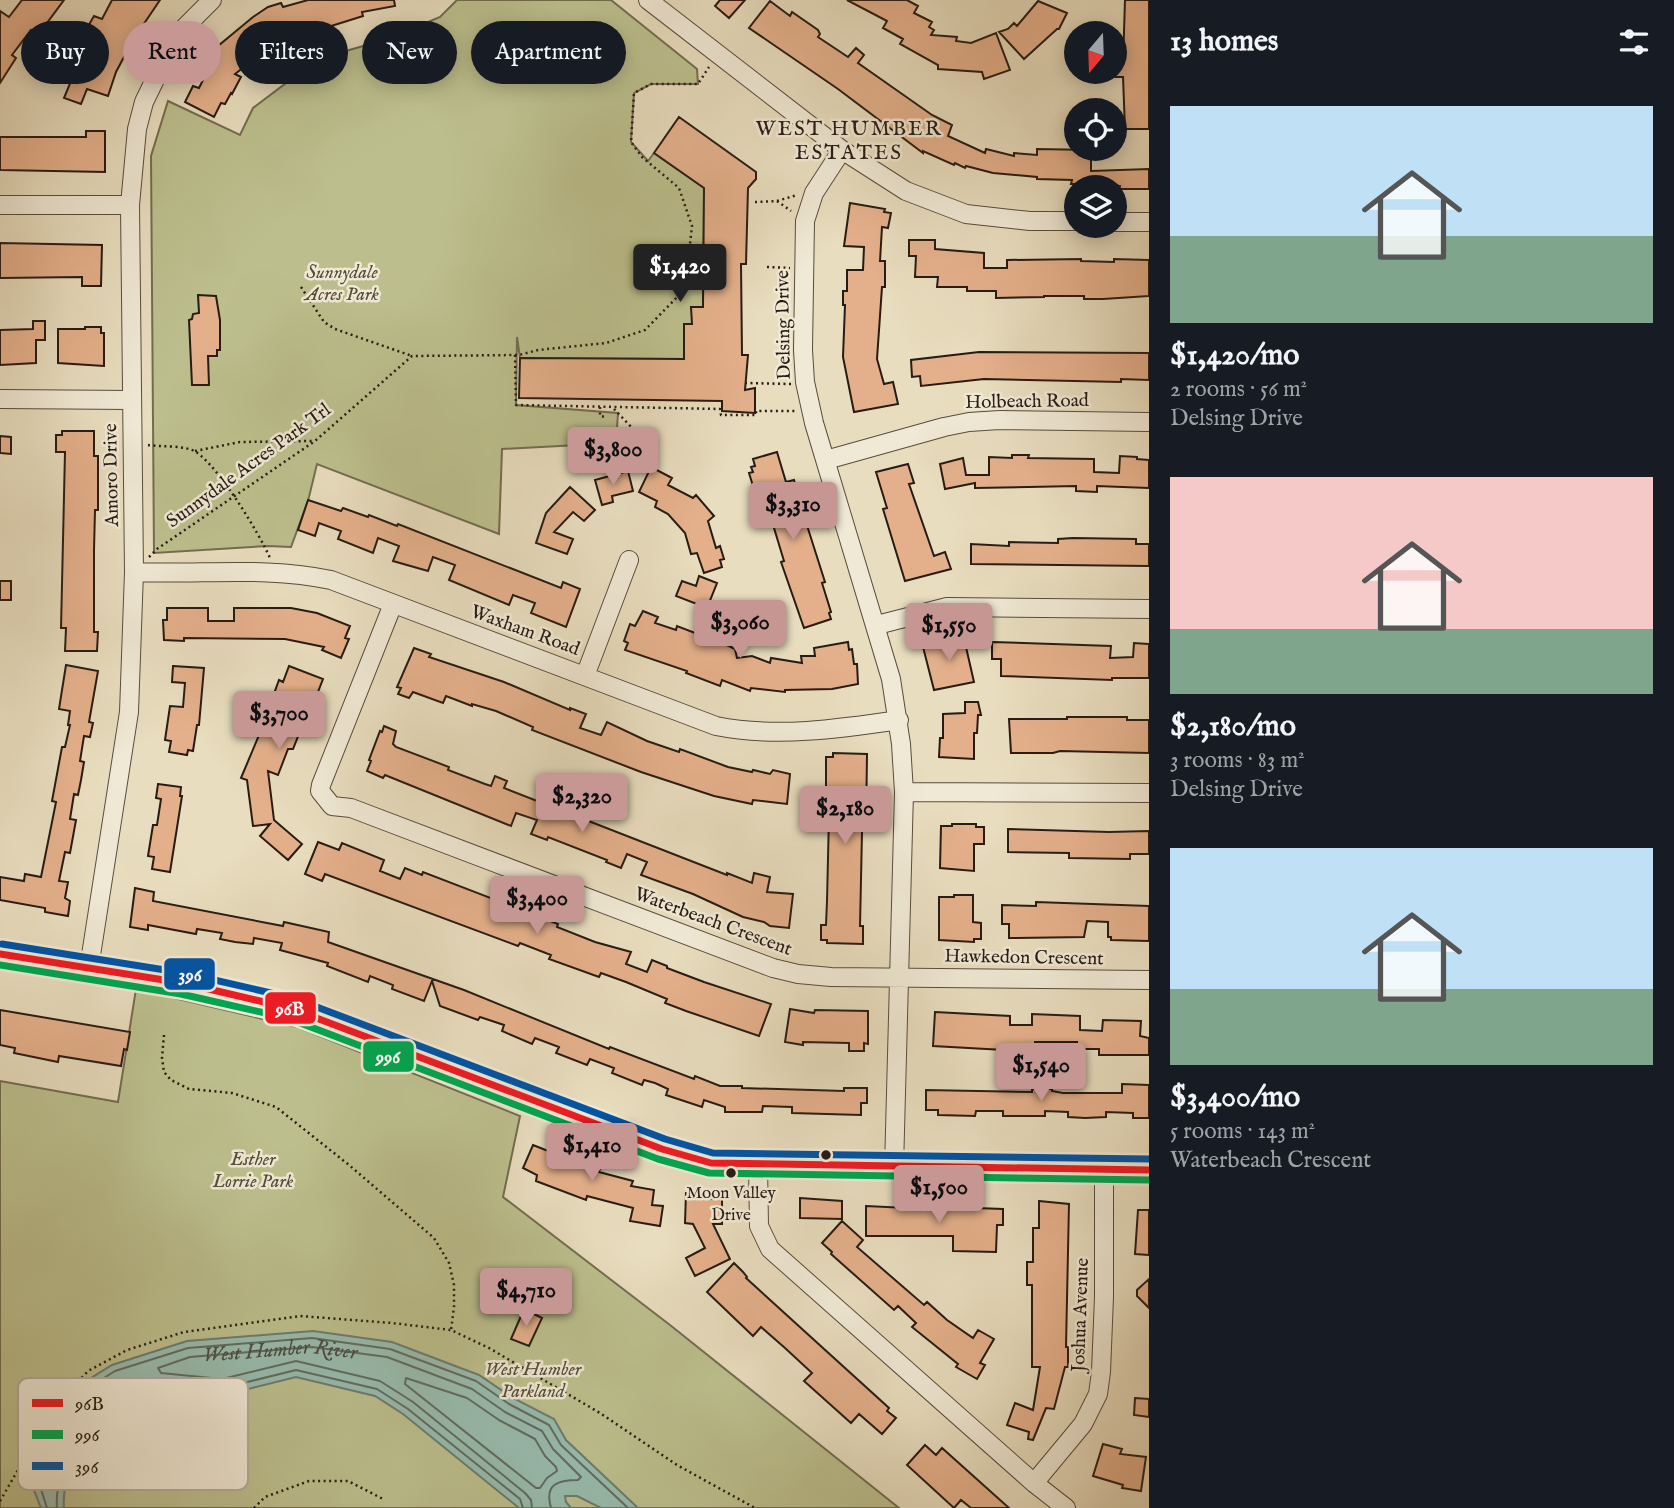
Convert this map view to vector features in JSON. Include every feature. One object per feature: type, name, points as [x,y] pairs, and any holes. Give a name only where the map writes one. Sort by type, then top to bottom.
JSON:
[{"type":"street","name":"Amoro Drive","points":[[89,968],[129,712],[134,572],[130,205],[137,129],[145,102],[163,63],[183,29],[212,0]]},
{"type":"street","points":[[648,0],[842,149],[906,191],[966,214],[1030,222],[1064,222]]},
{"type":"street","name":"Delsing Drive","points":[[842,149],[814,193],[806,221],[803,350],[805,384],[811,410],[877,625],[891,678],[898,720],[904,792],[894,1168]]},
{"type":"street","points":[[0,205],[130,205]]},
{"type":"street","points":[[1127,222],[1149,222]]},
{"type":"street","points":[[0,399],[131,400]]},
{"type":"street","name":"Holbeach Road","points":[[826,460],[944,426],[969,422],[1149,422]]},
{"type":"street","points":[[585,676],[629,560]]},
{"type":"street","name":"Waxham Road","points":[[134,572],[273,572],[331,580],[716,726],[744,732],[771,733],[898,720]]},
{"type":"street","name":"Waterbeach Crescent","points":[[393,604],[321,785],[320,791],[332,806],[351,808],[773,968],[831,977],[898,978]]},
{"type":"street","points":[[877,625],[931,609],[956,607],[1149,609]]},
{"type":"street","points":[[904,792],[1149,793]]},
{"type":"street","points":[[0,954],[254,998],[290,1008],[662,1149],[711,1163],[1149,1170]]},
{"type":"street","name":"Hawkedon Crescent","points":[[898,978],[1149,980]]},
{"type":"street","points":[[758,1165],[759,1226],[770,1249],[1034,1483],[1066,1508]]},
{"type":"street","name":"Joshua Avenue","points":[[1034,1483],[1083,1424],[1098,1394],[1104,1297],[1104,1169]]},
{"type":"path","points":[[301,287],[324,322],[335,329],[412,356],[517,355],[538,350],[606,343],[645,330],[685,289],[692,226],[679,188],[642,156],[631,142],[634,93],[651,84],[698,84],[718,54]]},
{"type":"path","points":[[755,202],[777,201],[806,221]]},
{"type":"path","points":[[766,267],[804,268]]},
{"type":"path","points":[[517,355],[516,405],[720,408],[721,415],[811,410]]},
{"type":"path","name":"Sunnydale Acres Park Trl","points":[[134,572],[157,549],[315,441],[412,356]]},
{"type":"path","points":[[745,383],[805,384]]},
{"type":"path","points":[[600,407],[600,416],[606,417]]},
{"type":"path","points":[[613,407],[636,432]]},
{"type":"path","points":[[133,444],[195,451],[240,442],[315,441]]},
{"type":"path","points":[[195,451],[234,498],[269,556],[273,572]]},
{"type":"path","points":[[164,1035],[164,1072],[171,1080],[189,1089],[232,1093],[276,1107],[434,1238],[449,1264],[454,1285],[451,1330]]},
{"type":"path","points":[[82,1378],[88,1371],[127,1350],[184,1332],[300,1316],[451,1330],[489,1348],[600,1413],[677,1465],[755,1508]]},
{"type":"path","points":[[0,1501],[18,1470]]},
{"type":"path","points":[[254,1508],[265,1497],[309,1481],[348,1481],[386,1500]]},
{"type":"green space","name":"Sunnydale Acres Park","points":[[457,0],[611,0],[697,69],[698,84],[651,84],[634,93],[631,142],[648,161],[654,153],[704,188],[703,307],[692,324],[684,324],[684,359],[520,358],[517,337],[516,405],[618,413],[616,443],[502,449],[499,534],[317,464],[308,501],[291,547],[154,553],[151,156],[168,101],[240,135],[253,108],[285,84],[348,84],[348,50],[362,46],[362,84],[457,84],[457,21],[431,21],[440,17]]},
{"type":"green space","points":[[136,989],[297,1027],[520,1116],[503,1197],[670,1325],[899,1508],[0,1508],[0,1081],[118,1102]]},
{"type":"water","name":"West Humber River","points":[[313,1331],[392,1342],[479,1375],[513,1398],[554,1419],[566,1440],[638,1508],[601,1508],[577,1496],[565,1496],[571,1508],[519,1508],[403,1414],[375,1396],[296,1377],[248,1389],[248,1378],[91,1378],[112,1365],[187,1341]]},
{"type":"water","points":[[34,1490],[64,1490],[64,1508],[41,1508]]},
{"type":"building","points":[[22,0],[64,0],[48,21],[21,21],[21,43],[12,55],[16,58],[0,83],[0,11],[9,17]]},
{"type":"building","points":[[112,0],[160,0],[146,21],[123,21],[123,59],[108,96],[87,89],[81,104],[64,98],[70,84],[109,84],[109,21],[91,21],[94,16],[102,19]]},
{"type":"building","points":[[308,0],[394,0],[395,6],[362,12],[363,16],[347,21],[248,21],[268,7],[281,3],[283,7]]},
{"type":"building","points":[[720,0],[745,0],[729,18],[715,6]]},
{"type":"building","points":[[847,0],[907,0],[918,6],[914,13],[932,22],[929,27],[934,30],[931,35],[957,37],[956,41],[971,43],[996,33],[1010,70],[984,79],[982,72],[938,69],[938,65],[900,44],[903,39],[883,28],[887,21]]},
{"type":"building","points":[[1125,0],[1149,0],[1149,129],[1127,129],[1127,98],[1124,98],[1123,84],[1127,84],[1127,21],[1124,21]]},
{"type":"building","points":[[770,1],[790,16],[792,12],[818,30],[818,37],[848,57],[856,48],[864,55],[858,63],[932,115],[952,125],[948,136],[985,153],[986,149],[1014,156],[1014,153],[1037,155],[1037,149],[1064,150],[1064,161],[1091,161],[1091,171],[1149,169],[1149,189],[1127,189],[1127,175],[1064,175],[1064,180],[1037,179],[966,166],[965,168],[923,153],[838,89],[749,28]]},
{"type":"building","points":[[1038,1],[1067,13],[1059,29],[1024,59],[999,32],[1014,23],[1017,26]]},
{"type":"building","points":[[235,32],[235,84],[237,84],[225,104],[221,103],[214,117],[185,102],[193,86],[199,88],[201,84],[221,84],[221,44]]},
{"type":"building","points":[[679,117],[756,172],[756,179],[748,188],[746,264],[741,264],[742,355],[748,355],[745,390],[755,388],[755,413],[722,411],[722,401],[519,398],[520,358],[684,359],[684,324],[692,324],[691,307],[703,307],[704,188],[654,153]]},
{"type":"building","points":[[86,131],[105,131],[105,172],[0,170],[0,137],[86,137]]},
{"type":"building","points":[[850,203],[885,209],[884,212],[891,213],[888,228],[882,227],[880,261],[885,261],[885,287],[882,287],[877,359],[884,384],[893,382],[898,404],[854,412],[843,357],[843,291],[847,291],[847,270],[863,270],[864,247],[844,246]]},
{"type":"building","points":[[909,240],[935,240],[935,249],[984,253],[984,268],[1007,268],[1007,260],[1149,260],[1149,296],[1103,299],[1084,299],[1084,296],[996,298],[996,291],[937,287],[938,277],[915,277],[916,256],[909,256]]},
{"type":"building","points":[[0,243],[102,245],[101,286],[82,286],[82,277],[0,278]]},
{"type":"building","points":[[198,295],[216,296],[220,320],[220,350],[217,350],[217,356],[208,356],[209,385],[192,385],[189,320],[193,314],[199,313]]},
{"type":"building","points":[[33,321],[45,321],[45,340],[36,340],[36,363],[0,365],[0,330],[33,329]]},
{"type":"building","points":[[101,327],[101,333],[104,333],[104,366],[58,363],[58,329]]},
{"type":"building","points":[[979,352],[1149,353],[1149,380],[1121,379],[1121,382],[984,379],[921,386],[920,376],[912,377],[911,360]]},
{"type":"building","points":[[62,431],[94,431],[94,456],[98,456],[98,510],[95,510],[94,550],[94,632],[98,632],[97,651],[65,651],[66,628],[61,628],[65,452],[56,452],[56,435],[62,435]]},
{"type":"building","points":[[0,436],[11,437],[11,454],[0,453]]},
{"type":"building","points":[[777,452],[786,482],[794,480],[798,495],[788,498],[794,520],[804,516],[825,582],[822,583],[831,612],[831,619],[804,628],[781,562],[784,561],[761,485],[753,486],[749,473],[753,472],[751,467],[755,466],[753,459]]},
{"type":"building","points":[[1012,455],[1029,455],[1028,458],[1094,459],[1094,472],[1119,473],[1120,456],[1137,457],[1149,460],[1149,488],[1097,486],[1097,492],[1076,491],[1076,486],[975,488],[975,483],[945,489],[940,464],[963,458],[966,475],[989,475],[989,457],[1012,458]]},
{"type":"building","points":[[908,464],[914,483],[909,484],[934,556],[945,552],[951,569],[905,581],[883,509],[887,508],[876,472]]},
{"type":"building","points":[[651,467],[672,478],[668,485],[693,498],[696,495],[714,516],[708,521],[716,548],[720,546],[724,559],[720,560],[722,567],[704,573],[697,553],[691,554],[685,533],[668,514],[655,507],[657,501],[639,492]]},
{"type":"building","points":[[628,471],[633,491],[612,496],[613,502],[602,505],[595,480]]},
{"type":"building","points":[[570,487],[595,510],[584,521],[573,512],[554,532],[573,539],[567,554],[536,543],[546,513]]},
{"type":"building","points":[[308,500],[341,511],[343,508],[368,517],[369,515],[397,526],[398,524],[561,588],[563,582],[580,589],[566,627],[531,613],[535,603],[513,595],[509,605],[449,580],[455,565],[433,557],[428,571],[393,561],[399,546],[378,538],[373,553],[338,539],[341,531],[319,523],[315,536],[298,530]]},
{"type":"building","points":[[1058,539],[1136,539],[1136,544],[1149,544],[1149,566],[971,564],[971,544],[1009,546],[1009,542],[1058,543]]},
{"type":"building","points":[[699,576],[717,583],[707,608],[676,596],[682,581],[696,586]]},
{"type":"building","points":[[0,581],[11,581],[11,600],[0,600]]},
{"type":"building","points":[[167,608],[208,608],[208,621],[234,621],[234,608],[291,608],[317,613],[350,626],[345,638],[349,639],[341,658],[322,650],[324,647],[285,639],[164,640],[163,620],[167,620]]},
{"type":"building","points":[[643,611],[658,617],[655,623],[676,630],[677,626],[735,649],[737,658],[752,656],[770,663],[771,658],[802,663],[801,656],[815,656],[814,648],[848,642],[854,664],[857,664],[858,684],[832,689],[785,692],[751,688],[750,691],[722,680],[720,686],[686,673],[687,671],[625,650],[628,643],[624,641],[630,624],[635,626]]},
{"type":"building","points":[[963,634],[974,682],[934,690],[923,647]]},
{"type":"building","points":[[992,642],[1111,646],[1110,658],[1133,657],[1134,643],[1149,644],[1149,678],[1112,680],[1001,676],[1001,659],[992,659]]},
{"type":"building","points":[[414,648],[431,654],[429,657],[586,714],[580,728],[601,735],[607,722],[647,741],[679,752],[680,749],[728,767],[752,772],[770,774],[773,770],[790,774],[787,804],[753,800],[752,804],[714,796],[641,772],[532,730],[533,727],[496,711],[472,706],[446,696],[443,703],[413,692],[409,698],[398,694],[401,688],[397,687]]},
{"type":"building","points":[[66,665],[98,671],[89,722],[93,723],[90,737],[84,736],[80,761],[84,762],[81,780],[78,795],[74,794],[70,819],[76,820],[70,853],[65,852],[59,881],[68,882],[65,898],[70,901],[68,916],[45,912],[45,908],[0,900],[0,877],[24,881],[25,874],[41,877],[56,802],[52,801],[62,747],[65,747],[70,725],[70,711],[59,709]]},
{"type":"building","points":[[173,666],[204,668],[199,725],[193,751],[188,750],[187,755],[169,752],[171,741],[165,740],[170,706],[183,707],[185,683],[172,682]]},
{"type":"building","points":[[289,666],[323,679],[303,730],[301,729],[293,749],[288,749],[278,775],[268,771],[274,820],[302,844],[288,860],[260,836],[270,824],[253,826],[247,780],[241,778],[267,716],[263,714],[279,680],[283,682]]},
{"type":"building","points":[[965,702],[978,702],[981,715],[978,715],[977,733],[974,733],[974,759],[939,757],[940,738],[943,738],[943,714],[965,713]]},
{"type":"building","points":[[1127,717],[1127,720],[1149,720],[1149,753],[1011,753],[1009,719]]},
{"type":"building","points":[[384,726],[396,731],[393,744],[396,747],[449,767],[448,770],[491,786],[495,776],[507,781],[504,788],[727,875],[752,883],[754,873],[770,877],[767,892],[793,894],[789,928],[770,926],[743,917],[693,894],[641,875],[647,862],[627,854],[621,868],[548,837],[547,840],[531,834],[537,820],[516,813],[511,826],[385,775],[383,778],[367,771]]},
{"type":"building","points":[[833,753],[867,754],[860,926],[863,926],[863,944],[827,943],[827,940],[821,940],[821,925],[826,925],[827,901],[829,815],[824,815],[826,757],[833,757]]},
{"type":"building","points":[[158,784],[181,787],[182,796],[170,872],[152,869],[154,857],[148,856],[161,799],[156,798]]},
{"type":"building","points":[[976,824],[976,827],[984,827],[984,844],[974,844],[974,871],[940,868],[941,826]]},
{"type":"building","points":[[1008,829],[1149,831],[1149,854],[1130,854],[1130,859],[1069,858],[1069,853],[1008,852]]},
{"type":"building","points":[[318,842],[339,850],[342,843],[384,860],[380,871],[400,879],[405,868],[422,875],[423,872],[558,924],[557,927],[595,942],[631,952],[626,964],[647,972],[652,960],[704,982],[771,1004],[759,1036],[665,1003],[667,999],[626,982],[601,973],[599,977],[549,959],[551,955],[520,943],[518,946],[325,874],[322,881],[305,874]]},
{"type":"building","points":[[135,888],[154,892],[153,901],[329,932],[328,942],[464,990],[609,1049],[610,1047],[694,1079],[695,1076],[720,1086],[742,1088],[844,1091],[844,1088],[867,1088],[867,1103],[861,1103],[861,1115],[792,1113],[792,1107],[763,1106],[762,1112],[725,1112],[725,1107],[704,1100],[702,1107],[666,1095],[668,1089],[655,1083],[644,1080],[642,1085],[612,1073],[614,1068],[590,1059],[587,1065],[556,1053],[559,1047],[535,1038],[532,1044],[502,1031],[504,1025],[480,1017],[478,1020],[440,1006],[432,981],[424,1001],[392,989],[393,985],[370,976],[368,982],[327,966],[328,963],[280,950],[282,943],[254,938],[253,944],[235,942],[220,939],[222,933],[197,929],[196,934],[148,925],[148,930],[130,927]]},
{"type":"building","points":[[973,895],[973,922],[981,923],[981,939],[974,939],[974,942],[939,940],[939,897]]},
{"type":"building","points":[[1036,902],[1149,906],[1149,941],[1111,940],[1111,937],[1108,937],[1108,922],[1087,921],[1084,937],[1009,938],[1009,924],[1002,924],[1002,905],[1036,906]]},
{"type":"building","points":[[790,1009],[814,1013],[815,1010],[868,1011],[868,1044],[864,1043],[864,1051],[849,1051],[849,1043],[803,1042],[803,1045],[785,1042]]},
{"type":"building","points":[[0,1010],[130,1032],[121,1066],[59,1056],[58,1062],[14,1053],[15,1048],[0,1045]]},
{"type":"building","points":[[935,1012],[1010,1016],[1010,1025],[1032,1025],[1032,1014],[1080,1016],[1080,1030],[1102,1031],[1103,1020],[1141,1021],[1140,1036],[1149,1038],[1149,1055],[1099,1055],[1099,1049],[1077,1049],[1077,1042],[1035,1042],[1035,1045],[1021,1045],[1021,1051],[933,1046]]},
{"type":"building","points":[[1122,1084],[1149,1085],[1149,1118],[1133,1118],[1133,1113],[1106,1112],[1106,1117],[1068,1117],[1068,1112],[1045,1111],[1045,1116],[1003,1116],[1003,1111],[976,1111],[975,1116],[938,1115],[938,1110],[926,1110],[926,1090],[1032,1092],[1032,1089],[1052,1089],[1063,1093],[1122,1093]]},
{"type":"building","points":[[533,1145],[553,1153],[555,1148],[569,1153],[600,1168],[599,1172],[633,1181],[631,1186],[654,1190],[652,1205],[663,1206],[660,1226],[630,1221],[633,1208],[587,1196],[586,1200],[536,1181],[537,1175],[523,1168]]},
{"type":"building","points":[[686,1193],[701,1193],[701,1198],[722,1199],[722,1224],[713,1224],[730,1259],[695,1276],[686,1258],[705,1248],[693,1224],[685,1223]]},
{"type":"building","points":[[800,1198],[842,1201],[842,1219],[800,1218]]},
{"type":"building","points":[[1039,1201],[1069,1204],[1066,1347],[1068,1367],[1065,1367],[1054,1409],[1046,1408],[1033,1440],[1028,1439],[1029,1432],[1007,1425],[1015,1403],[1033,1410],[1040,1367],[1032,1367],[1032,1285],[1027,1285],[1027,1262],[1033,1262],[1033,1228],[1039,1228]]},
{"type":"building","points":[[866,1206],[948,1210],[948,1207],[1003,1209],[1003,1225],[997,1225],[996,1252],[953,1251],[953,1236],[866,1236]]},
{"type":"building","points":[[1138,1210],[1149,1210],[1149,1255],[1135,1254]]},
{"type":"building","points":[[842,1221],[863,1240],[857,1247],[924,1305],[927,1302],[973,1338],[978,1330],[994,1339],[980,1363],[985,1365],[977,1379],[956,1367],[958,1364],[912,1327],[916,1323],[898,1306],[894,1310],[831,1254],[822,1243]]},
{"type":"building","points":[[734,1263],[746,1278],[889,1408],[887,1411],[896,1418],[882,1434],[859,1414],[851,1423],[804,1381],[812,1373],[785,1348],[761,1327],[753,1336],[707,1292]]},
{"type":"building","points":[[1149,1279],[1149,1308],[1137,1296],[1137,1290]]},
{"type":"building","points":[[524,1309],[542,1318],[529,1346],[511,1339]]},
{"type":"building","points":[[1135,1398],[1149,1399],[1149,1417],[1134,1415]]},
{"type":"building","points":[[1103,1444],[1122,1449],[1120,1454],[1146,1457],[1141,1491],[1122,1488],[1123,1485],[1093,1476]]},
{"type":"building","points":[[925,1445],[936,1455],[942,1448],[1009,1508],[971,1508],[961,1500],[954,1508],[907,1465]]},
{"type":"transit line","name":"396","points":[[2,944],[184,973],[293,998],[665,1139],[713,1153],[1149,1159]]},
{"type":"transit line","name":"96B","points":[[0,954],[183,983],[290,1008],[662,1149],[711,1163],[1149,1170]]},
{"type":"transit line","name":"996","points":[[0,965],[181,994],[287,1018],[658,1159],[709,1173],[1149,1180]]},
{"type":"place","name":"Moon Valley Drive","points":[[731,1173]]},
{"type":"district","name":"WEST HUMBER ESTATES","points":[[849,141]]},
{"type":"park label","name":"Esther Lorrie Park","points":[[253,1171]]},
{"type":"park label","name":"West Humber Parkland","points":[[533,1381]]}]
